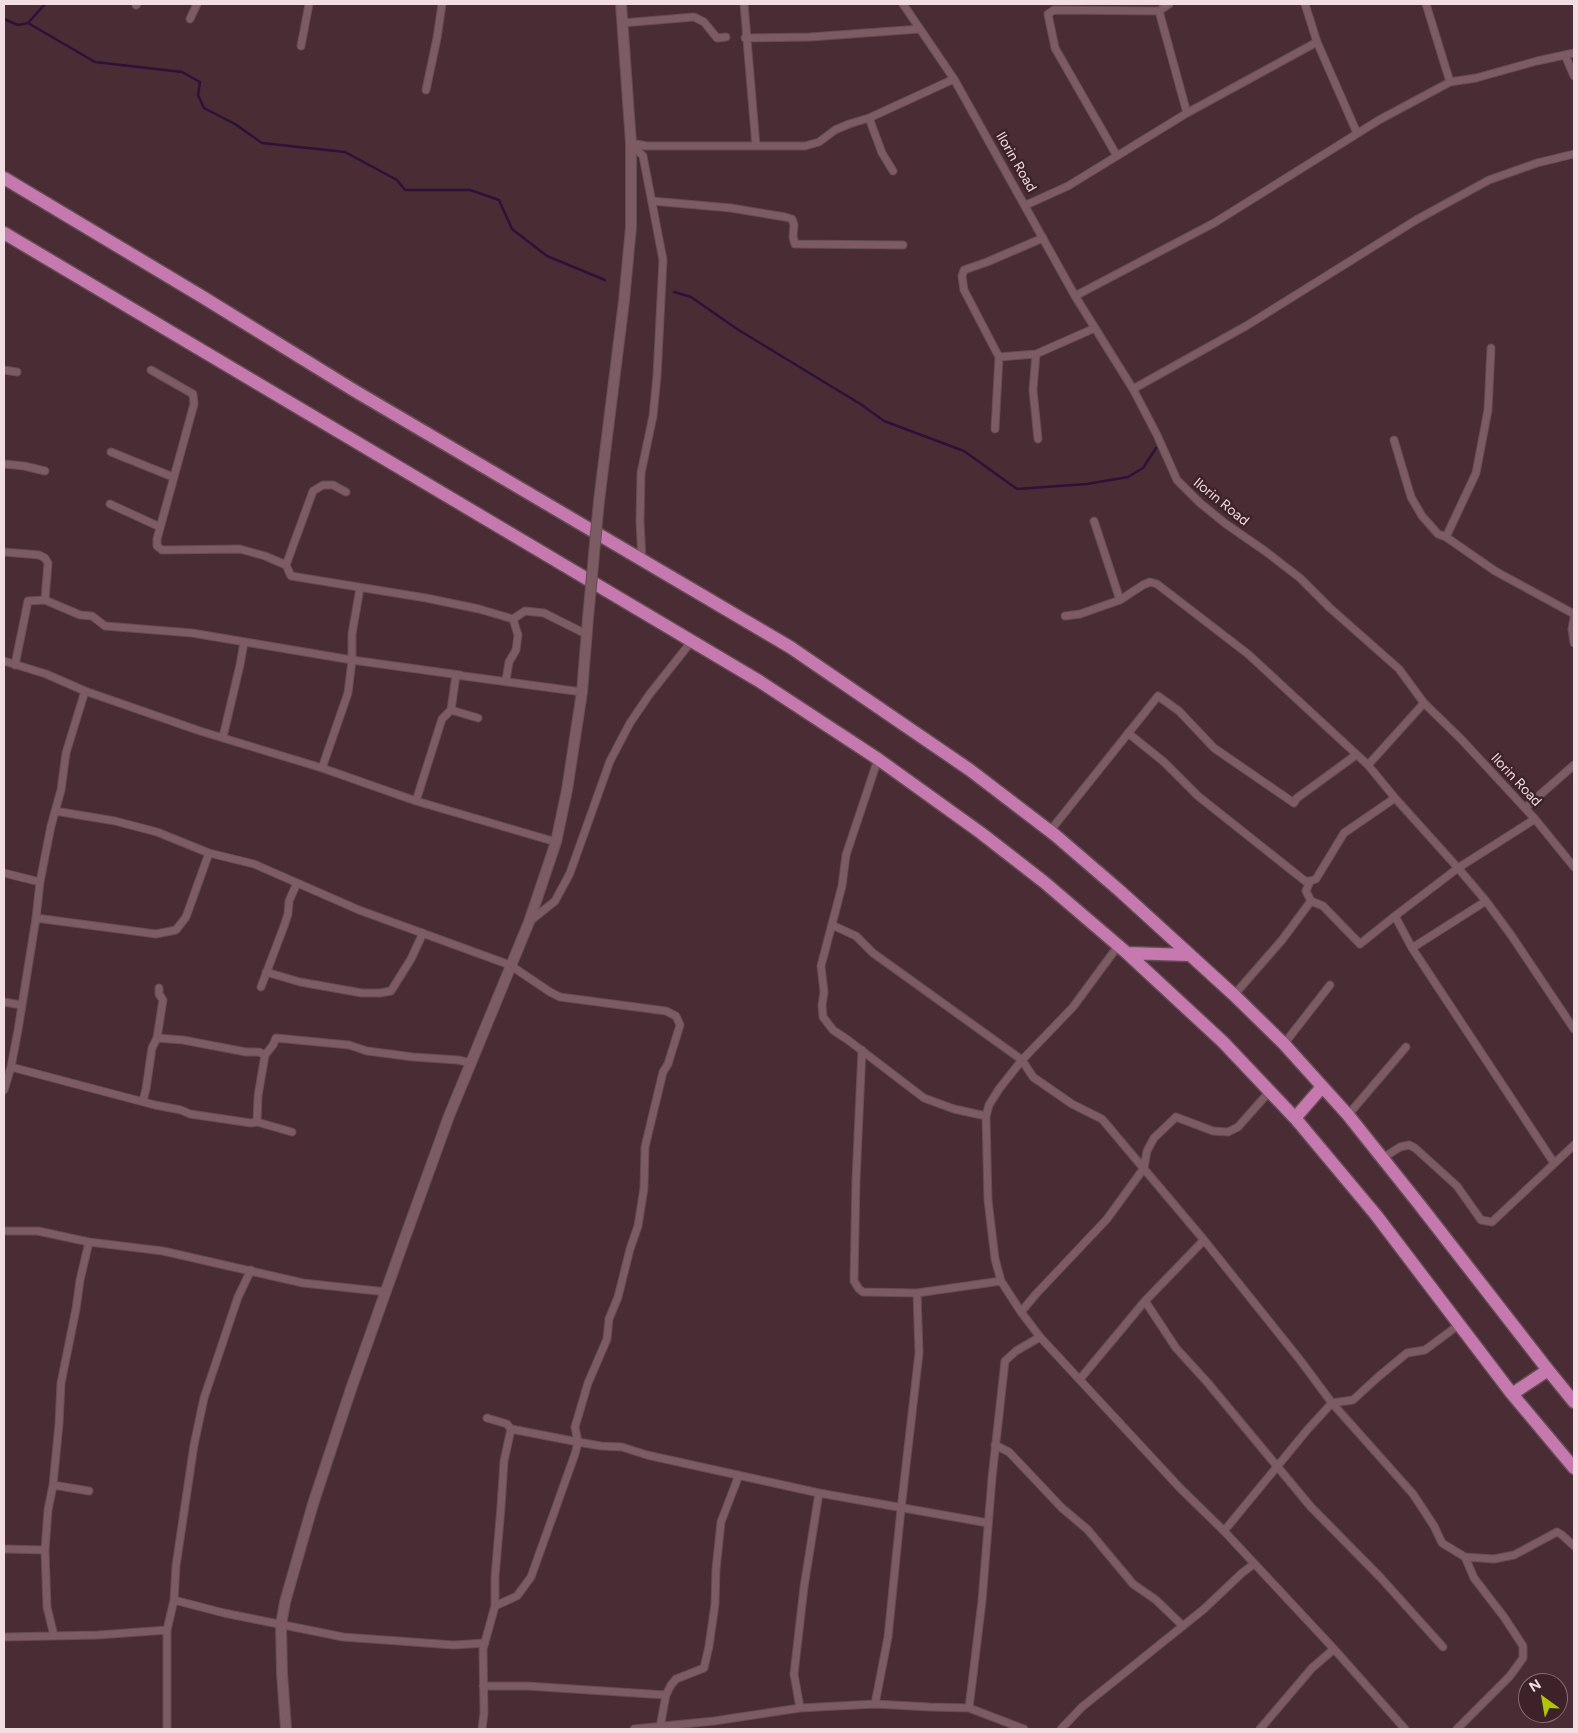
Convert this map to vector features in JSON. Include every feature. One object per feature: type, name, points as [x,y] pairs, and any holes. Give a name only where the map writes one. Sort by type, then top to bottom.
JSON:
[{"type":"highway","points":[[4,178],[356,391],[790,647],[970,770],[1050,831],[1234,994],[1284,1044],[1348,1115],[1383,1158],[1574,1402]]},
{"type":"highway","points":[[4,233],[759,682],[878,759],[981,833],[1044,882],[1123,949],[1223,1042],[1270,1091],[1376,1215],[1512,1394],[1574,1468]]},
{"type":"highway","points":[[1123,949],[1189,955]]},
{"type":"highway","points":[[1294,1118],[1322,1087]]},
{"type":"highway","points":[[1512,1394],[1548,1370]]},
{"type":"main road","points":[[286,1729],[281,1625],[285,1602],[313,1504],[351,1390],[429,1170],[470,1063],[529,922],[556,842],[567,790],[582,692],[599,501],[624,301],[631,227],[631,143],[621,4]]},
{"type":"street","points":[[190,19],[197,4]]},
{"type":"street","points":[[302,46],[309,4]]},
{"type":"street","points":[[426,90],[442,4]]},
{"type":"street","points":[[744,4],[756,146]]},
{"type":"street","name":"Ilorin Road","points":[[903,4],[954,79],[1026,205],[1075,296],[1133,389],[1157,435],[1173,473],[1183,488],[1226,524],[1300,578],[1330,608],[1399,669],[1424,703],[1461,739],[1525,808],[1574,868]]},
{"type":"street","points":[[1117,156],[1056,48],[1048,14],[1054,10],[1159,11],[1169,4]]},
{"type":"street","points":[[1305,4],[1317,42],[1357,133]]},
{"type":"street","points":[[1426,4],[1450,82]]},
{"type":"street","points":[[1159,11],[1187,113]]},
{"type":"street","points":[[622,23],[694,17],[704,22],[717,38],[726,37]]},
{"type":"street","points":[[746,38],[810,37],[920,29]]},
{"type":"street","points":[[1026,205],[1068,186],[1187,113],[1317,42]]},
{"type":"street","points":[[1075,296],[1214,223],[1357,133],[1450,82],[1476,78],[1574,53]]},
{"type":"street","points":[[1565,55],[1574,76]]},
{"type":"street","points":[[631,143],[647,146],[805,146],[819,142],[835,130],[869,118],[954,79]]},
{"type":"street","points":[[869,118],[882,153],[894,171]]},
{"type":"street","points":[[631,143],[643,156],[663,260],[653,416],[641,473],[642,560]]},
{"type":"street","points":[[1133,389],[1246,326],[1416,220],[1489,180],[1537,163],[1574,154]]},
{"type":"street","points":[[652,202],[731,208],[785,216],[792,219],[794,224],[793,237],[795,244],[903,245]]},
{"type":"street","points":[[995,429],[999,357],[964,290],[962,276],[964,270],[1043,238]]},
{"type":"street","points":[[999,357],[1036,354],[1095,328]]},
{"type":"street","points":[[1446,537],[1476,473],[1488,410],[1491,348]]},
{"type":"street","points":[[1036,354],[1033,390],[1038,439]]},
{"type":"street","points":[[4,370],[16,372]]},
{"type":"street","points":[[151,370],[192,394],[194,404],[157,539],[157,546],[162,550],[240,548],[286,565],[291,576],[426,598],[513,619],[525,611],[544,613],[586,634]]},
{"type":"street","points":[[1394,440],[1411,497],[1422,516],[1438,534],[1446,537],[1495,571],[1574,614]]},
{"type":"street","points":[[111,452],[173,477]]},
{"type":"street","points":[[4,464],[45,471]]},
{"type":"street","points":[[286,565],[313,491],[323,486],[333,485],[346,492]]},
{"type":"street","points":[[110,504],[160,527]]},
{"type":"street","points":[[1094,521],[1120,600]]},
{"type":"street","points":[[4,552],[39,555],[46,558],[48,570],[44,600]]},
{"type":"street","points":[[1065,616],[1080,614],[1120,600],[1150,582],[1157,584],[1248,654],[1368,765],[1458,868],[1486,901],[1574,1029]]},
{"type":"street","points":[[322,768],[348,693],[352,660],[352,634],[360,588]]},
{"type":"street","points":[[15,665],[28,601],[44,600],[80,615],[92,616],[105,626],[192,633],[352,660],[582,692]]},
{"type":"street","points":[[1574,618],[1572,629],[1574,643]]},
{"type":"street","points":[[506,680],[509,662],[516,650],[518,635],[513,619]]},
{"type":"street","points":[[223,737],[244,642]]},
{"type":"street","points":[[529,922],[555,900],[570,872],[610,761],[626,730],[649,695],[691,642]]},
{"type":"street","points":[[4,662],[46,674],[85,691],[322,768],[416,801],[556,842]]},
{"type":"street","points":[[416,801],[442,718],[451,710],[456,675],[460,675]]},
{"type":"street","points":[[4,1090],[18,1030],[40,882],[61,790],[66,753],[85,691]]},
{"type":"street","points":[[1050,831],[1158,696],[1179,711],[1214,748],[1294,803],[1297,798],[1356,754]]},
{"type":"street","points":[[1368,765],[1424,703]]},
{"type":"street","points":[[451,710],[478,718]]},
{"type":"street","points":[[1128,733],[1164,762],[1198,796],[1305,881],[1310,882]]},
{"type":"street","points":[[878,759],[846,855],[842,886],[821,966],[824,992],[823,1017],[833,1030],[924,1098],[954,1109],[986,1116]]},
{"type":"street","points":[[1525,808],[1574,765]]},
{"type":"street","points":[[1395,798],[1344,832],[1316,879],[1310,882],[1306,891],[1312,901],[1323,906],[1360,944],[1458,868],[1535,819]]},
{"type":"street","points":[[56,811],[123,823],[156,832],[209,853],[254,864],[359,910],[510,965],[560,997],[666,1011],[676,1016],[680,1025],[668,1064],[663,1072],[645,1147],[644,1188],[638,1226],[618,1297],[609,1319],[606,1339],[588,1383],[576,1427],[578,1442],[567,1479],[531,1577],[517,1596],[496,1606]]},
{"type":"street","points":[[36,918],[156,934],[176,930],[186,917],[209,853]]},
{"type":"street","points":[[4,873],[40,882]]},
{"type":"street","points":[[261,987],[288,914],[288,901],[298,883]]},
{"type":"street","points":[[1234,994],[1282,940],[1312,901]]},
{"type":"street","points":[[1412,948],[1486,901]]},
{"type":"street","points":[[1395,916],[1412,948],[1554,1163]]},
{"type":"street","points":[[832,924],[856,936],[873,952],[1022,1060],[1033,1077],[1072,1104],[1102,1119],[1204,1240],[1332,1403],[1413,1494],[1434,1526],[1442,1543],[1464,1557],[1494,1559],[1514,1555],[1557,1532],[1574,1546]]},
{"type":"street","points":[[266,972],[300,982],[362,993],[380,994],[391,991],[411,960],[423,933]]},
{"type":"street","points":[[1123,949],[1073,1007],[1022,1060],[989,1105],[986,1116],[988,1200],[995,1258],[1001,1281],[1040,1337],[1180,1488],[1224,1531],[1334,1649],[1405,1729]]},
{"type":"street","points":[[1284,1044],[1330,985]]},
{"type":"street","points":[[142,1101],[146,1089],[152,1048],[157,1038],[163,1000],[159,994],[159,988]]},
{"type":"street","points":[[4,1002],[21,1005]]},
{"type":"street","points":[[157,1038],[183,1040],[246,1052],[259,1052],[265,1055]]},
{"type":"street","points":[[257,1122],[258,1096],[265,1055],[276,1038],[349,1045],[367,1051],[413,1058],[458,1060],[470,1063]]},
{"type":"street","points":[[1348,1115],[1406,1047]]},
{"type":"street","points":[[862,1050],[854,1281],[858,1289],[863,1292],[917,1293],[1001,1281]]},
{"type":"street","points":[[10,1068],[190,1114],[251,1123],[257,1122],[292,1132]]},
{"type":"street","points":[[1021,1312],[1107,1219],[1144,1168],[1147,1152],[1154,1138],[1176,1117],[1213,1131],[1228,1132],[1238,1126],[1270,1091]]},
{"type":"street","points":[[1383,1158],[1400,1147],[1409,1145],[1416,1148],[1457,1186],[1481,1220],[1492,1222],[1574,1144]]},
{"type":"street","points":[[4,1231],[38,1232],[89,1242],[163,1251],[303,1283],[386,1292]]},
{"type":"street","points":[[1080,1380],[1144,1300],[1204,1240]]},
{"type":"street","points":[[54,1636],[47,1607],[45,1550],[48,1510],[53,1484],[61,1383],[89,1242]]},
{"type":"street","points":[[167,1729],[167,1630],[174,1600],[176,1566],[194,1445],[204,1398],[238,1297],[251,1270]]},
{"type":"street","points":[[875,1704],[888,1637],[919,1354],[917,1293]]},
{"type":"street","points":[[1144,1300],[1176,1348],[1213,1389],[1311,1507],[1380,1577],[1443,1647]]},
{"type":"street","points":[[1224,1531],[1308,1429],[1332,1403],[1353,1400],[1407,1353],[1425,1350],[1460,1324]]},
{"type":"street","points":[[969,1708],[982,1601],[995,1445],[1005,1361],[1016,1351],[1040,1337]]},
{"type":"street","points":[[487,1418],[507,1424],[511,1429],[601,1446],[622,1446],[647,1455],[820,1493],[901,1509],[988,1523]]},
{"type":"street","points":[[482,1729],[484,1713],[483,1649],[496,1606],[494,1577],[504,1461],[511,1429]]},
{"type":"street","points":[[995,1445],[1009,1452],[1062,1508],[1088,1530],[1133,1584],[1156,1600],[1183,1626]]},
{"type":"street","points":[[656,1728],[671,1685],[676,1679],[704,1668],[706,1662],[715,1604],[716,1569],[721,1522],[739,1475]]},
{"type":"street","points":[[53,1484],[89,1491]]},
{"type":"street","points":[[800,1708],[794,1674],[804,1587],[820,1493]]},
{"type":"street","points":[[4,1549],[45,1550]]},
{"type":"street","points":[[1457,1729],[1510,1676],[1523,1658],[1524,1646],[1474,1578],[1464,1557]]},
{"type":"street","points":[[1061,1729],[1082,1707],[1204,1609],[1254,1564]]},
{"type":"street","points":[[174,1600],[342,1637],[454,1645],[485,1643]]},
{"type":"street","points":[[4,1638],[167,1630]]},
{"type":"street","points":[[1260,1729],[1312,1668],[1334,1649]]},
{"type":"street","points":[[483,1686],[527,1686],[666,1695]]},
{"type":"street","points":[[634,1729],[714,1721],[800,1708],[875,1704],[969,1708],[1024,1729]]},
{"type":"waterway","points":[[4,19],[18,25],[28,23],[45,4]]},
{"type":"waterway","points":[[28,23],[95,62],[182,72],[200,82],[198,95],[204,108],[235,124],[262,143],[345,152],[397,180],[405,190],[470,190],[499,200],[512,229],[547,256],[605,280]]},
{"type":"waterway","points":[[674,292],[691,297],[737,329],[862,405],[884,421],[964,451],[1017,489],[1087,484],[1128,477],[1143,468],[1156,448]]}]
